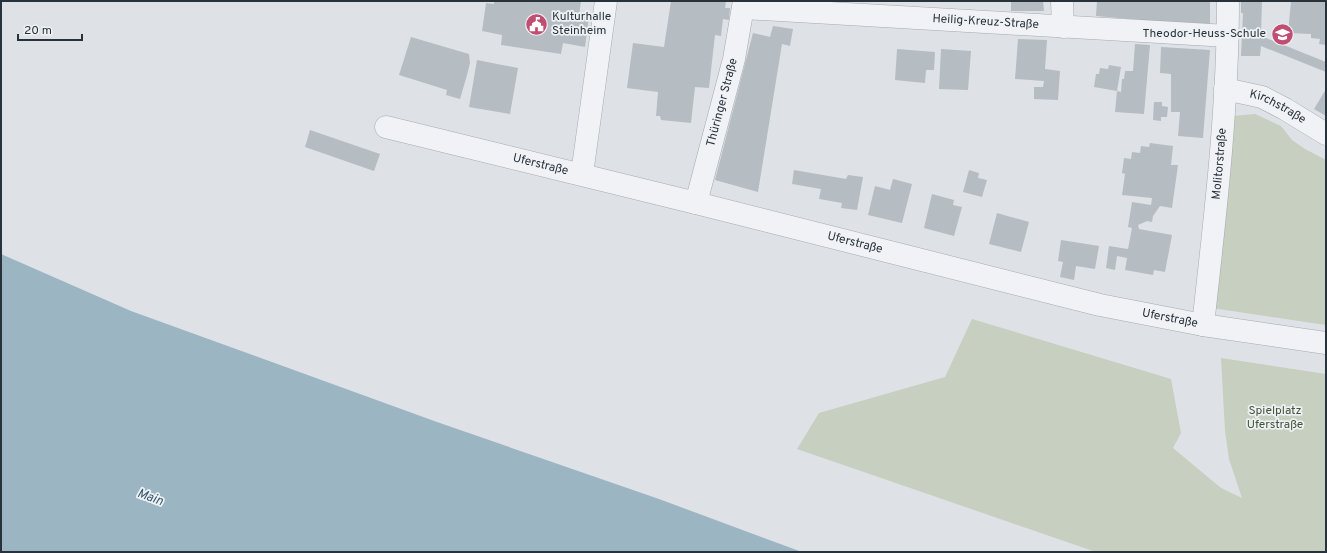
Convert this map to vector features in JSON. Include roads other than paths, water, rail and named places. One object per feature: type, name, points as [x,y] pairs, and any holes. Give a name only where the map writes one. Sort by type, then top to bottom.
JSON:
[{"type":"street","points":[[582,174],[606,1]]},
{"type":"street","points":[[1062,1],[1063,28]]},
{"type":"street","name":"Molitorstraße","points":[[1203,326],[1215,218],[1225,89],[1228,1]]},
{"type":"street","name":"Heilig-Kreuz-Straße","points":[[743,5],[1063,28],[1228,36]]},
{"type":"street","name":"Thüringer Straße","points":[[696,203],[734,60],[743,5]]},
{"type":"street","name":"Kirchstraße","points":[[1225,89],[1262,97],[1326,134]]},
{"type":"street","name":"Uferstraße","points":[[386,127],[582,174],[1100,305],[1203,326],[1326,343]]},
{"type":"water","name":"Main","points":[[1,254],[131,311],[437,422],[659,499],[802,552],[1,552]]},
{"type":"place","name":"Kulturhalle Steinheim","points":[[536,24]]},
{"type":"place","name":"Theodor-Heuss-Schule","points":[[1282,34]]},
{"type":"park label","name":"Spielplatz Uferstraße","points":[[1275,418]]}]
